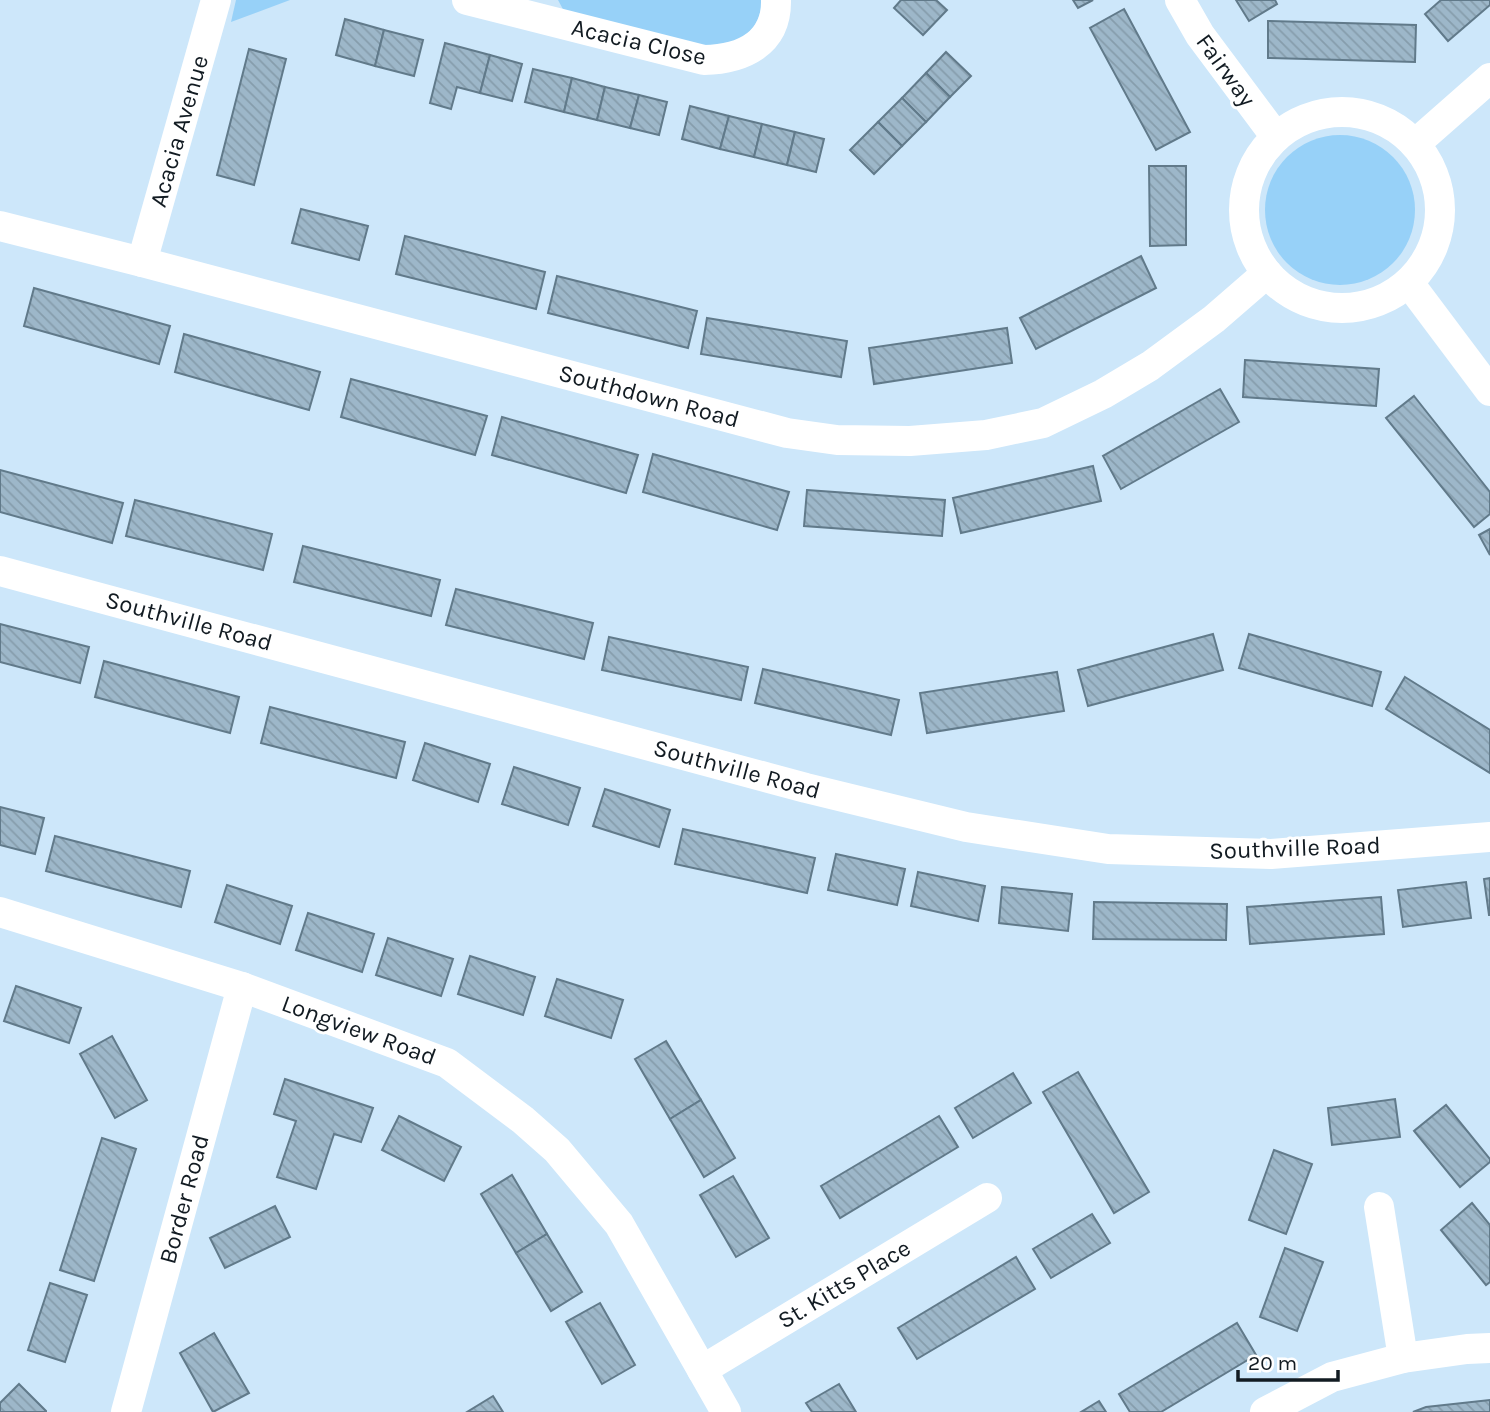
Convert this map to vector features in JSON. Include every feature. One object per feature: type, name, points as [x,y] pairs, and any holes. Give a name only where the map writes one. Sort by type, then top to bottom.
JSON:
[{"type":"street","name":"Acacia Avenue","points":[[142,262],[216,0]]},
{"type":"street","name":"Acacia Close","points":[[467,0],[516,6],[704,60],[724,60],[746,53],[765,37],[776,14],[776,0]]},
{"type":"street","name":"Fairway","points":[[1180,0],[1200,35],[1276,137]]},
{"type":"street","points":[[1415,144],[1490,78]]},
{"type":"street","points":[[1347,111],[1372,116],[1395,127],[1415,144],[1430,165],[1438,189],[1441,215],[1437,239],[1426,263],[1409,282],[1391,296],[1370,305],[1325,307],[1303,300],[1283,289],[1267,273],[1254,252],[1246,229],[1244,203],[1249,179],[1260,156],[1276,137],[1297,123],[1321,114],[1347,111]]},
{"type":"street","name":"Southdown Road","points":[[0,226],[787,433],[837,440],[910,441],[986,435],[1043,422],[1103,394],[1150,366],[1214,319],[1267,273]]},
{"type":"street","points":[[1409,282],[1490,391]]},
{"type":"street","name":"Southville Road","points":[[0,570],[806,788],[967,827],[1108,849],[1271,854],[1490,837]]},
{"type":"street","name":"Longview Road","points":[[0,912],[243,987],[447,1063],[523,1120],[556,1150],[619,1224],[702,1370],[717,1409]]},
{"type":"street","name":"Border Road","points":[[126,1412],[243,987]]},
{"type":"street","name":"St. Kitts Place","points":[[702,1370],[987,1198]]},
{"type":"street","points":[[1379,1208],[1403,1358]]},
{"type":"street","points":[[1265,1412],[1332,1377],[1403,1358],[1490,1348]]},
{"type":"shaded area","points":[[236,0],[290,0],[231,22]]},
{"type":"shaded area","points":[[558,0],[763,0],[758,19],[750,32],[721,53],[565,13]]},
{"type":"shaded area","points":[[1340,135],[1369,141],[1393,157],[1409,181],[1415,210],[1409,239],[1393,263],[1369,279],[1340,285],[1311,279],[1287,263],[1271,239],[1265,210],[1271,181],[1287,157],[1311,141]]},
{"type":"building","points":[[901,0],[936,0],[947,10],[923,35],[894,8]]},
{"type":"building","points":[[1073,0],[1093,0],[1078,8]]},
{"type":"building","points":[[1236,0],[1275,0],[1277,4],[1249,21]]},
{"type":"building","points":[[1441,0],[1490,0],[1490,5],[1448,41],[1425,14]]},
{"type":"building","points":[[1124,9],[1190,132],[1156,150],[1090,28]]},
{"type":"building","points":[[345,19],[384,30],[375,66],[336,55]]},
{"type":"building","points":[[1268,21],[1416,25],[1415,62],[1268,58]]},
{"type":"building","points":[[384,30],[423,40],[414,76],[375,66]]},
{"type":"building","points":[[445,43],[490,55],[480,93],[457,87],[451,109],[430,103]]},
{"type":"building","points":[[249,49],[286,59],[254,185],[217,175]]},
{"type":"building","points":[[946,52],[971,76],[950,97],[926,73]]},
{"type":"building","points":[[490,55],[522,64],[512,101],[480,93]]},
{"type":"building","points":[[533,69],[572,78],[564,112],[525,102]]},
{"type":"building","points":[[926,73],[950,97],[926,122],[902,98]]},
{"type":"building","points":[[572,78],[605,87],[597,120],[564,112]]},
{"type":"building","points":[[605,87],[639,95],[630,128],[597,120]]},
{"type":"building","points":[[639,95],[667,102],[659,135],[630,128]]},
{"type":"building","points":[[902,98],[926,122],[902,146],[878,122]]},
{"type":"building","points":[[690,106],[729,116],[720,149],[682,139]]},
{"type":"building","points":[[729,116],[762,124],[754,157],[720,149]]},
{"type":"building","points":[[878,122],[902,146],[874,174],[850,150]]},
{"type":"building","points":[[762,124],[795,132],[787,165],[754,157]]},
{"type":"building","points":[[795,132],[824,139],[816,172],[787,165]]},
{"type":"building","points":[[1149,166],[1186,166],[1186,245],[1150,246]]},
{"type":"building","points":[[301,209],[368,226],[359,260],[292,243]]},
{"type":"building","points":[[405,236],[545,272],[536,309],[396,274]]},
{"type":"building","points":[[1141,256],[1156,288],[1036,349],[1020,318]]},
{"type":"building","points":[[557,276],[697,311],[688,348],[548,313]]},
{"type":"building","points":[[34,288],[170,326],[159,364],[24,326]]},
{"type":"building","points":[[707,318],[847,341],[841,377],[701,354]]},
{"type":"building","points":[[1007,328],[1012,363],[874,384],[869,348]]},
{"type":"building","points":[[184,334],[320,372],[309,410],[175,372]]},
{"type":"building","points":[[1245,360],[1379,369],[1376,406],[1243,397]]},
{"type":"building","points":[[351,379],[487,416],[475,455],[341,417]]},
{"type":"building","points":[[1220,389],[1239,422],[1121,489],[1103,456]]},
{"type":"building","points":[[1414,396],[1490,492],[1490,514],[1474,527],[1386,418]]},
{"type":"building","points":[[502,417],[638,455],[626,493],[492,455]]},
{"type":"building","points":[[653,454],[789,492],[777,530],[643,492]]},
{"type":"building","points":[[1093,466],[1101,501],[961,533],[953,498]]},
{"type":"building","points":[[0,470],[123,503],[112,543],[0,512]]},
{"type":"building","points":[[807,490],[945,500],[942,536],[804,526]]},
{"type":"building","points":[[135,500],[272,534],[263,570],[126,536]]},
{"type":"building","points":[[1490,529],[1490,555],[1479,535]]},
{"type":"building","points":[[303,546],[440,580],[431,616],[294,582]]},
{"type":"building","points":[[456,589],[593,623],[584,659],[446,625]]},
{"type":"building","points":[[0,624],[89,647],[80,683],[0,662]]},
{"type":"building","points":[[1213,634],[1223,670],[1088,706],[1078,670]]},
{"type":"building","points":[[1249,634],[1381,672],[1372,706],[1239,668]]},
{"type":"building","points":[[609,637],[748,667],[741,700],[602,670]]},
{"type":"building","points":[[104,661],[239,697],[230,733],[95,697]]},
{"type":"building","points":[[763,669],[899,700],[891,735],[755,703]]},
{"type":"building","points":[[1057,672],[1064,711],[927,733],[920,693]]},
{"type":"building","points":[[1405,677],[1490,730],[1490,773],[1386,709]]},
{"type":"building","points":[[270,707],[405,742],[396,778],[261,743]]},
{"type":"building","points":[[425,743],[490,764],[478,802],[413,780]]},
{"type":"building","points":[[514,767],[580,788],[568,825],[502,804]]},
{"type":"building","points":[[605,789],[670,810],[659,847],[593,826]]},
{"type":"building","points":[[0,807],[44,818],[35,854],[0,845]]},
{"type":"building","points":[[683,829],[815,858],[807,893],[675,864]]},
{"type":"building","points":[[55,836],[190,871],[181,907],[46,871]]},
{"type":"building","points":[[836,854],[905,869],[897,905],[828,890]]},
{"type":"building","points":[[918,872],[985,886],[978,921],[911,906]]},
{"type":"building","points":[[1490,878],[1490,915],[1489,915],[1484,879]]},
{"type":"building","points":[[1466,882],[1471,918],[1403,927],[1398,890]]},
{"type":"building","points":[[227,885],[292,906],[280,944],[215,922]]},
{"type":"building","points":[[1002,887],[1072,894],[1068,931],[999,923]]},
{"type":"building","points":[[1381,897],[1384,934],[1250,944],[1247,907]]},
{"type":"building","points":[[1094,902],[1227,904],[1226,940],[1093,939]]},
{"type":"building","points":[[308,913],[374,934],[362,972],[296,950]]},
{"type":"building","points":[[388,938],[453,959],[441,996],[376,975]]},
{"type":"building","points":[[470,956],[535,977],[523,1015],[458,994]]},
{"type":"building","points":[[557,979],[623,1000],[611,1038],[545,1016]]},
{"type":"building","points":[[16,986],[81,1008],[69,1043],[4,1021]]},
{"type":"building","points":[[112,1036],[147,1100],[115,1118],[80,1054]]},
{"type":"building","points":[[666,1041],[701,1100],[670,1119],[635,1059]]},
{"type":"building","points":[[1078,1072],[1149,1192],[1114,1213],[1043,1092]]},
{"type":"building","points":[[1013,1073],[1031,1103],[973,1138],[955,1108]]},
{"type":"building","points":[[285,1079],[373,1108],[361,1142],[334,1134],[316,1189],[277,1177],[296,1121],[274,1114]]},
{"type":"building","points":[[1395,1099],[1400,1137],[1332,1145],[1328,1108]]},
{"type":"building","points":[[701,1100],[735,1158],[704,1177],[670,1119]]},
{"type":"building","points":[[1446,1105],[1490,1159],[1490,1162],[1460,1187],[1414,1131]]},
{"type":"building","points":[[399,1116],[461,1147],[444,1181],[382,1150]]},
{"type":"building","points":[[939,1116],[958,1147],[840,1218],[821,1186]]},
{"type":"building","points":[[102,1138],[136,1149],[94,1281],[60,1270]]},
{"type":"building","points":[[1274,1150],[1312,1164],[1286,1234],[1249,1220]]},
{"type":"building","points":[[512,1175],[547,1234],[516,1253],[481,1194]]},
{"type":"building","points":[[733,1176],[769,1238],[736,1257],[700,1195]]},
{"type":"building","points":[[1472,1203],[1490,1225],[1490,1282],[1486,1285],[1441,1230]]},
{"type":"building","points":[[275,1206],[290,1237],[225,1268],[210,1238]]},
{"type":"building","points":[[1092,1214],[1110,1243],[1051,1278],[1033,1249]]},
{"type":"building","points":[[547,1234],[582,1292],[551,1311],[516,1253]]},
{"type":"building","points":[[1285,1248],[1323,1262],[1297,1331],[1260,1317]]},
{"type":"building","points":[[1016,1257],[1035,1289],[917,1359],[898,1328]]},
{"type":"building","points":[[50,1283],[87,1295],[65,1362],[28,1350]]},
{"type":"building","points":[[600,1303],[635,1365],[602,1384],[566,1322]]},
{"type":"building","points":[[1237,1323],[1256,1355],[1161,1412],[1130,1412],[1119,1394]]},
{"type":"building","points":[[214,1333],[249,1393],[213,1412],[180,1353]]},
{"type":"building","points":[[19,1384],[46,1412],[0,1412],[0,1403]]},
{"type":"building","points":[[839,1384],[856,1412],[812,1412],[806,1403]]},
{"type":"building","points":[[493,1396],[503,1412],[467,1412]]},
{"type":"building","points":[[1490,1400],[1490,1412],[1413,1412],[1426,1407]]},
{"type":"building","points":[[1099,1401],[1106,1412],[1081,1412]]}]
